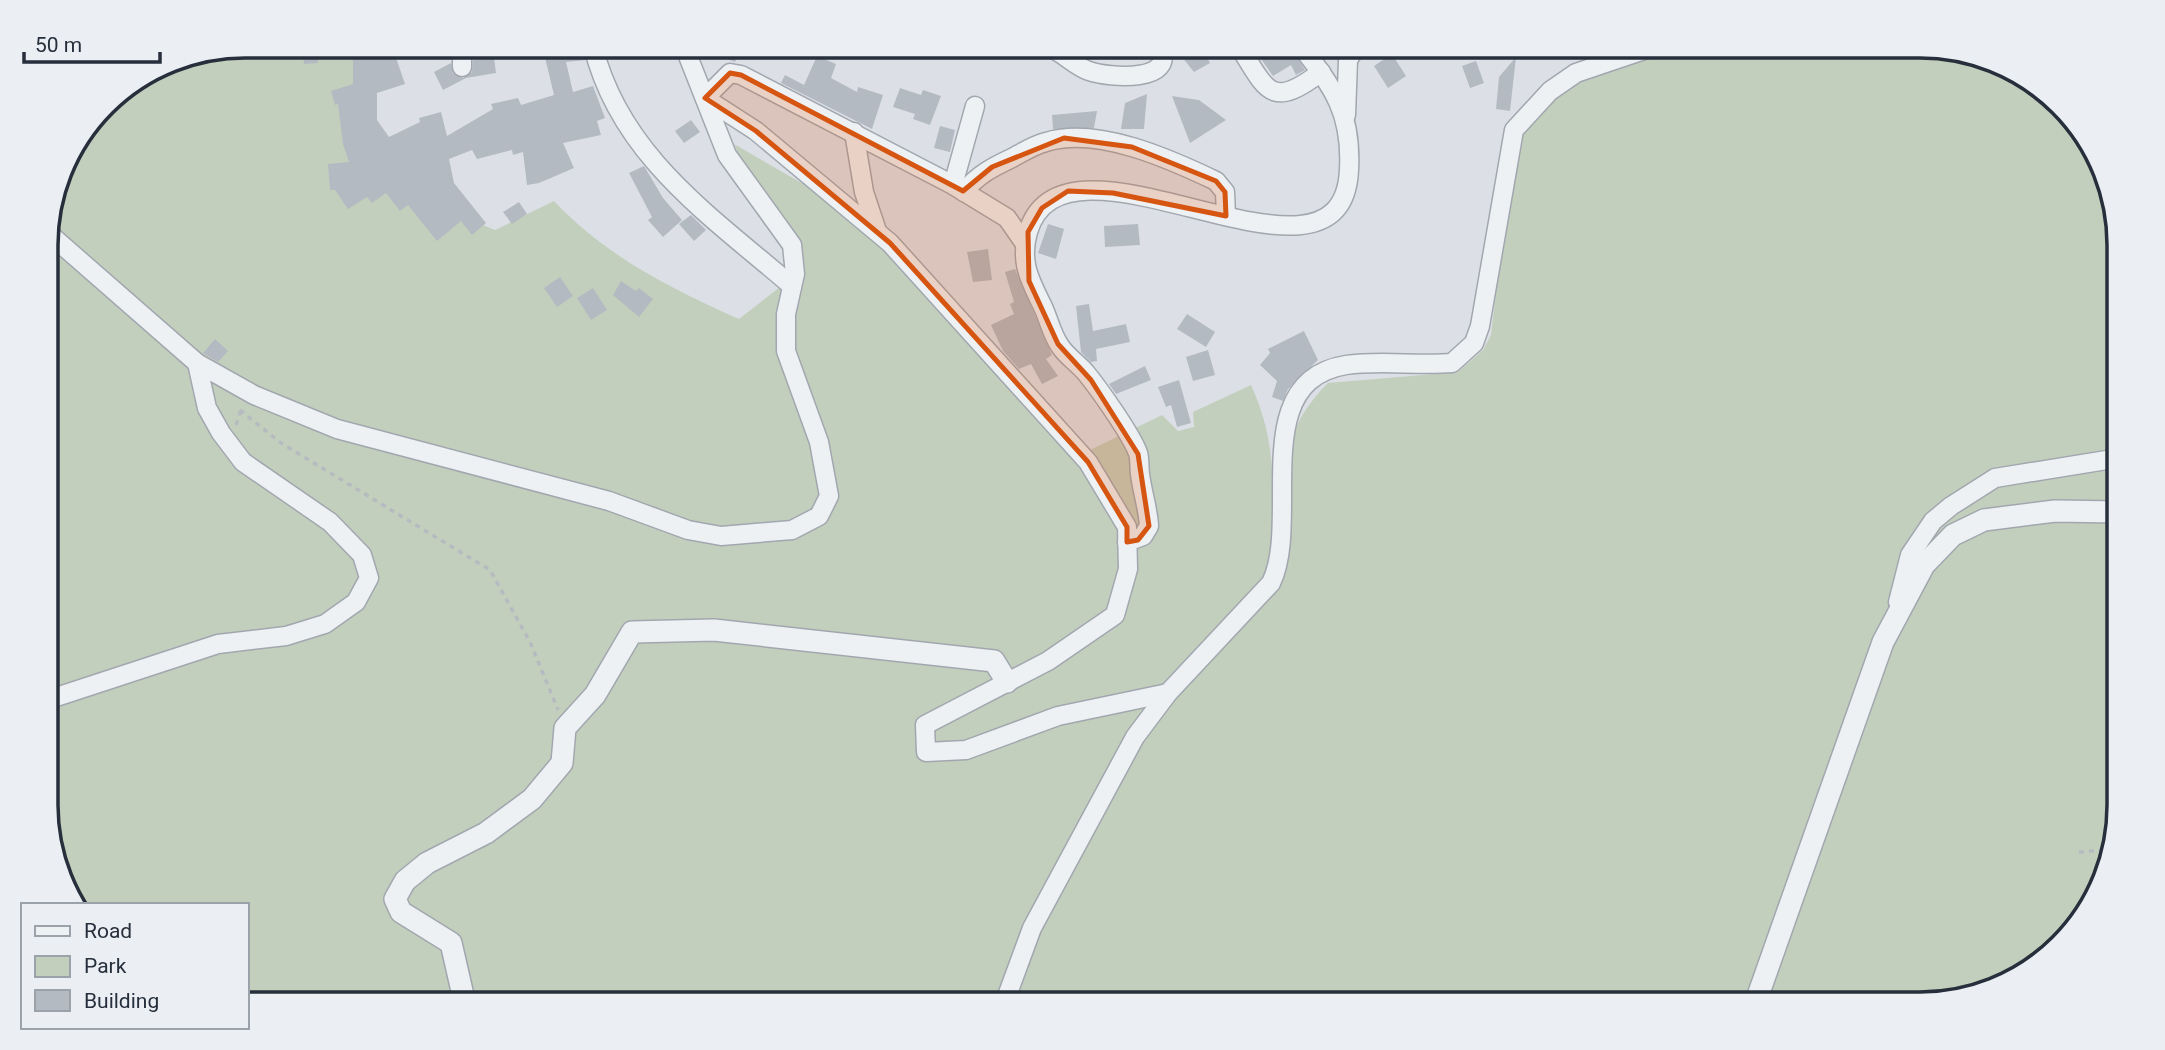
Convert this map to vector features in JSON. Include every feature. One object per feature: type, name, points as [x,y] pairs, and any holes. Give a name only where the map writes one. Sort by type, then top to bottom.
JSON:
[{"type":"street","points":[[462,58],[462,67]]},
{"type":"street","points":[[597,58],[607,89],[632,134],[658,170],[792,286]]},
{"type":"street","points":[[58,241],[197,363],[271,403],[337,429],[609,501],[688,530],[721,536],[792,530],[819,516],[829,496],[819,442],[786,351],[786,314],[795,274],[792,244],[727,155],[711,122],[692,58]]},
{"type":"street","points":[[1066,58],[1087,71],[1119,75],[1149,74],[1159,68],[1163,58]]},
{"type":"street","points":[[1246,58],[1263,85],[1277,93],[1294,92],[1321,72]]},
{"type":"street","points":[[1310,58],[1346,114]]},
{"type":"street","points":[[1128,542],[1143,536],[1149,526],[1138,454],[1084,370],[1058,344],[1031,287],[1025,244],[1029,229],[1042,208],[1068,191],[1113,193],[1274,226],[1300,226],[1329,215],[1344,194],[1349,172],[1346,114],[1349,58]]},
{"type":"street","points":[[1008,992],[1032,928],[1135,737],[1168,693],[1271,583],[1278,567],[1283,523],[1283,437],[1297,394],[1308,383],[1330,370],[1347,365],[1452,363],[1474,343],[1480,326],[1514,130],[1550,91],[1576,73],[1620,58]]},
{"type":"street","points":[[705,98],[730,73],[741,75],[959,188],[1007,218],[1025,244]]},
{"type":"street","points":[[705,98],[756,131],[877,231],[1088,462],[1127,527],[1128,569],[1115,615],[1048,661],[926,725],[926,752],[966,750],[1058,716],[1168,693]]},
{"type":"street","points":[[959,188],[975,106]]},
{"type":"street","points":[[854,132],[864,192],[877,231]]},
{"type":"street","points":[[959,188],[992,167],[1034,146],[1055,140],[1078,139],[1132,147],[1216,181],[1225,192],[1226,215]]},
{"type":"street","points":[[58,696],[218,644],[286,636],[325,624],[356,602],[369,578],[362,555],[330,522],[243,462],[221,433],[207,408],[197,363]]},
{"type":"street","points":[[1759,992],[1895,615],[1910,555],[1933,521],[1951,506],[1996,478],[2107,460]]},
{"type":"street","points":[[1895,615],[1931,557],[1953,535],[1973,524],[2034,513],[2107,512]]},
{"type":"street","points":[[462,992],[451,943],[401,912],[394,899],[405,881],[428,863],[486,833],[532,799],[562,763],[565,727],[594,695],[632,632],[714,630],[994,661],[1007,682]]},
{"type":"path","points":[[235,427],[240,410],[250,402],[271,403]]},
{"type":"path","points":[[240,410],[281,443],[490,570],[530,642],[565,727]]},
{"type":"path","points":[[2079,852],[2102,850]]},
{"type":"highlighted area","points":[[730,73],[741,75],[963,191],[992,167],[1064,138],[1132,147],[1216,181],[1225,192],[1226,216],[1113,193],[1068,191],[1042,208],[1028,232],[1029,281],[1058,344],[1091,380],[1138,454],[1149,526],[1138,540],[1127,542],[1127,527],[1088,462],[890,243],[756,131],[705,98]]},
{"type":"green space","points":[[363,58],[371,109],[390,186],[495,230],[554,201],[574,221],[618,255],[664,283],[739,319],[794,276],[734,144],[826,197],[921,277],[1088,451],[1162,415],[1178,431],[1194,427],[1193,412],[1251,385],[1263,416],[1269,444],[1274,506],[1286,455],[1297,425],[1315,397],[1328,383],[1458,372],[1483,350],[1491,335],[1503,239],[1521,139],[1534,118],[1551,100],[1593,73],[1642,58],[1933,58],[1957,61],[1992,72],[2034,96],[2053,112],[2069,131],[2093,173],[2106,220],[2107,245],[2107,818],[2101,854],[2082,899],[2053,938],[2014,967],[1969,986],[1933,992],[248,992],[248,903],[86,903],[83,899],[64,854],[58,805],[59,220],[72,173],[96,131],[121,104],[151,83],[173,72],[220,59]]},
{"type":"building","points":[[303,58],[317,58],[318,63],[304,64]]},
{"type":"building","points":[[353,58],[396,58],[405,84],[377,93],[377,120],[389,137],[420,122],[419,118],[441,112],[447,136],[493,109],[491,104],[518,98],[521,105],[554,95],[545,58],[585,58],[566,62],[573,92],[593,86],[605,118],[597,121],[601,135],[563,143],[574,168],[539,183],[527,185],[523,152],[513,155],[512,150],[477,159],[472,150],[449,159],[454,183],[486,223],[472,235],[461,221],[437,241],[408,205],[400,211],[386,193],[372,203],[367,197],[348,209],[335,190],[330,190],[328,164],[349,162],[343,144],[338,104],[335,105],[331,91],[353,84]]},
{"type":"building","points":[[494,58],[496,73],[466,78],[443,90],[434,72],[451,63],[453,73],[463,78],[472,72],[473,60]]},
{"type":"building","points":[[816,58],[836,64],[831,78],[857,92],[858,87],[883,95],[872,129],[781,83],[785,75],[804,85]]},
{"type":"building","points":[[1183,58],[1207,58],[1210,63],[1194,72]]},
{"type":"building","points":[[1260,58],[1298,58],[1305,70],[1296,75],[1291,65],[1273,76]]},
{"type":"building","points":[[1386,58],[1395,58],[1406,76],[1388,88],[1374,66]]},
{"type":"building","points":[[1516,58],[1510,111],[1496,109],[1499,77]]},
{"type":"building","points":[[1476,61],[1484,83],[1470,88],[1462,66]]},
{"type":"building","points":[[900,88],[921,95],[923,90],[941,96],[930,125],[913,119],[915,114],[893,107]]},
{"type":"building","points":[[1147,94],[1144,129],[1121,129],[1125,103]]},
{"type":"building","points":[[1172,96],[1199,100],[1226,120],[1190,143]]},
{"type":"building","points":[[1097,111],[1094,128],[1053,129],[1052,115]]},
{"type":"building","points":[[691,120],[700,132],[684,143],[675,131]]},
{"type":"building","points":[[940,126],[955,130],[950,152],[934,148]]},
{"type":"building","points":[[644,166],[663,198],[682,220],[663,237],[648,220],[652,217],[629,173]]},
{"type":"building","points":[[519,202],[527,214],[512,224],[503,212]]},
{"type":"building","points":[[691,215],[706,230],[694,241],[679,224]]},
{"type":"building","points":[[1048,224],[1064,229],[1056,259],[1038,253]]},
{"type":"building","points":[[1138,224],[1140,245],[1105,247],[1104,226]]},
{"type":"building","points":[[988,249],[992,280],[973,282],[967,252]]},
{"type":"building","points":[[1015,269],[1052,355],[1046,359],[1058,376],[1042,384],[1031,364],[1019,369],[1003,351],[991,325],[1014,314],[1010,304],[1014,302],[1005,272]]},
{"type":"building","points":[[560,277],[573,296],[557,307],[544,288]]},
{"type":"building","points":[[621,281],[636,291],[639,288],[653,299],[639,317],[613,295]]},
{"type":"building","points":[[593,288],[607,310],[591,320],[577,298]]},
{"type":"building","points":[[1089,304],[1093,331],[1126,324],[1130,342],[1096,349],[1097,361],[1091,362],[1081,352],[1076,306]]},
{"type":"building","points":[[1187,314],[1215,332],[1206,347],[1177,329]]},
{"type":"building","points":[[1304,331],[1318,360],[1288,389],[1283,401],[1272,397],[1277,381],[1260,365],[1270,353],[1268,349]]},
{"type":"building","points":[[215,339],[228,351],[218,362],[203,353]]},
{"type":"building","points":[[1208,350],[1215,375],[1193,381],[1186,357]]},
{"type":"building","points":[[1145,366],[1151,380],[1116,394],[1109,384]]},
{"type":"building","points":[[1179,380],[1191,423],[1177,427],[1171,405],[1166,407],[1158,387]]}]
